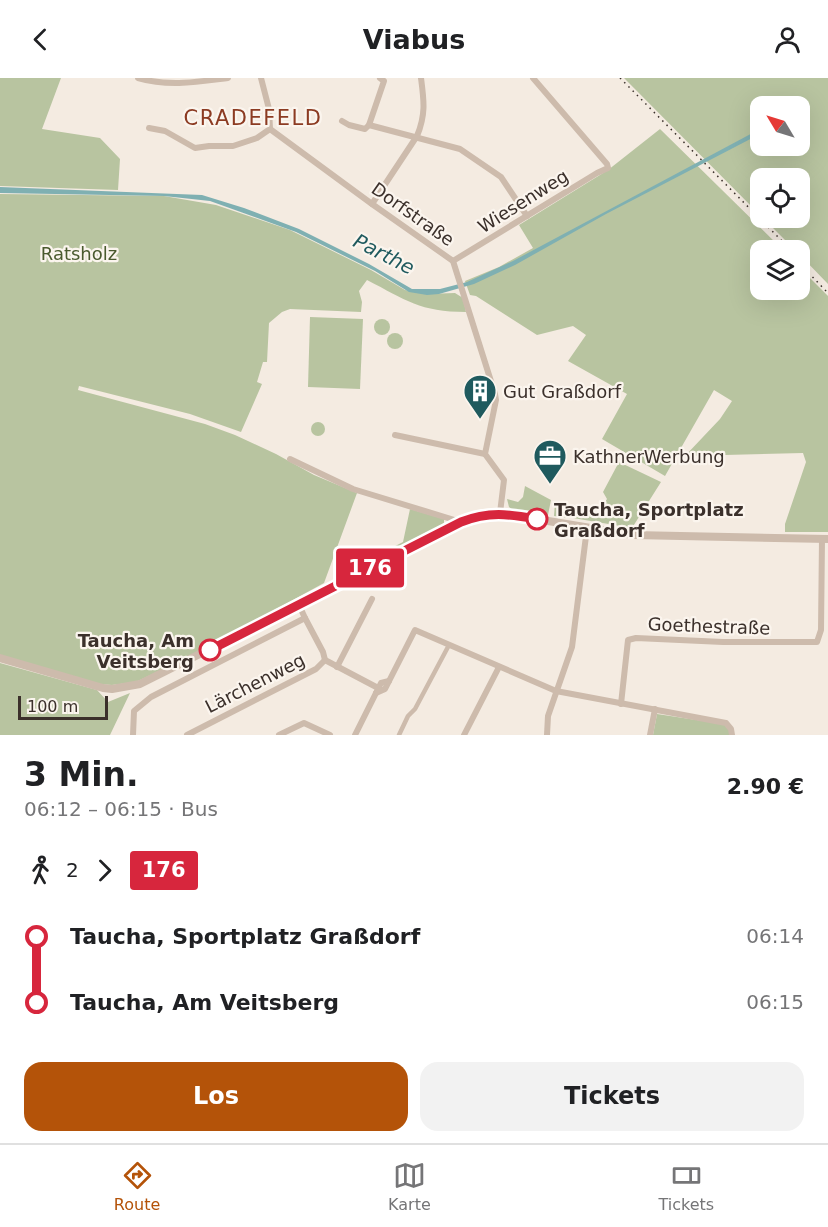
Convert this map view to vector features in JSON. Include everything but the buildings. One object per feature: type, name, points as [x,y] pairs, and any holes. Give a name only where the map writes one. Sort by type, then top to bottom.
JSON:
[{"type":"street","points":[[138,78],[178,85],[228,78]]},
{"type":"street","points":[[149,128],[165,131],[195,148],[232,146],[257,138],[270,129],[269,109],[261,78]]},
{"type":"street","points":[[342,121],[365,129],[369,125],[384,81],[380,78]]},
{"type":"street","points":[[372,204],[417,136],[425,108],[421,78]]},
{"type":"street","name":"Wiesenweg","points":[[453,261],[608,168],[533,78]]},
{"type":"street","points":[[369,125],[460,149],[501,177],[526,216]]},
{"type":"street","name":"Dorfstraße","points":[[270,129],[453,261],[459,273],[495,393],[496,400],[485,454]]},
{"type":"street","points":[[395,435],[485,454],[504,480],[500,513]]},
{"type":"street","points":[[290,459],[353,489],[461,522]]},
{"type":"street","points":[[0,658],[94,686],[112,689],[140,684],[475,516],[500,513],[633,535],[825,539]]},
{"type":"street","points":[[547,735],[548,716],[572,647],[587,528]]},
{"type":"street","name":"Goethestraße","points":[[621,704],[628,640],[636,638],[817,642],[821,630],[825,539]]},
{"type":"street","points":[[337,667],[372,599]]},
{"type":"street","name":"Lärchenweg","points":[[187,735],[316,669],[325,660],[299,605]]},
{"type":"street","points":[[133,735],[134,711],[151,697],[305,618]]},
{"type":"street","points":[[356,735],[415,630],[556,692],[726,723],[732,735]]},
{"type":"street","points":[[399,735],[449,645]]},
{"type":"street","points":[[325,660],[382,688],[394,691]]},
{"type":"street","points":[[464,735],[499,667]]},
{"type":"street","points":[[650,735],[655,709]]},
{"type":"street","points":[[279,735],[304,723],[330,735]]},
{"type":"green space","points":[[0,78],[61,78],[42,129],[100,138],[120,159],[118,190],[0,186]]},
{"type":"green space","points":[[624,78],[828,78],[828,284],[810,265],[810,240],[785,240],[773,228],[810,228],[810,168],[750,168],[750,205]]},
{"type":"green space","points":[[660,129],[750,218],[750,228],[761,228],[773,240],[750,240],[750,300],[810,300],[810,278],[828,296],[828,532],[785,532],[785,524],[806,462],[803,453],[685,456],[720,419],[732,401],[714,390],[665,476],[602,439],[627,394],[568,361],[586,335],[573,326],[537,335],[476,296],[470,295],[465,281],[499,267],[533,248],[519,225],[608,170]]},
{"type":"green space","name":"Ratsholz","points":[[0,194],[164,196],[216,205],[290,230],[371,270],[405,290],[427,294],[455,293],[463,298],[466,312],[437,310],[414,304],[367,280],[359,291],[362,302],[361,312],[290,309],[282,312],[269,323],[267,362],[263,362],[257,382],[262,384],[241,432],[190,414],[79,386],[78,390],[205,424],[235,435],[314,475],[357,493],[324,583],[192,655],[136,682],[97,684],[0,656]]},
{"type":"green space","points":[[310,317],[363,319],[360,389],[308,387]]},
{"type":"green space","points":[[379,319],[385,319],[390,327],[388,333],[379,335],[374,330],[374,324]]},
{"type":"green space","points":[[392,333],[398,333],[403,341],[401,347],[392,349],[387,344],[387,338]]},
{"type":"green space","points":[[318,422],[323,424],[325,429],[323,434],[318,436],[313,434],[311,429],[313,424]]},
{"type":"green space","points":[[619,462],[661,482],[632,528],[573,518],[574,509],[596,517],[607,499],[603,492]]},
{"type":"green space","points":[[525,486],[551,500],[548,515],[513,510],[509,507],[507,499],[518,502],[523,497]]},
{"type":"green space","points":[[555,502],[570,510],[570,518],[554,516]]},
{"type":"green space","points":[[410,509],[444,519],[444,523],[440,528],[376,561],[372,558],[403,542]]},
{"type":"green space","points":[[0,663],[97,690],[108,702],[130,693],[110,735],[0,735]]},
{"type":"green space","points":[[657,714],[723,724],[729,728],[730,735],[653,735]]},
{"type":"water","points":[[750,134],[750,139],[606,214],[515,265],[474,284],[427,295],[409,292],[375,271],[296,232],[210,201],[164,196],[0,193],[0,187],[202,195],[299,229],[369,264],[412,289],[440,289],[467,282],[513,261]]},
{"type":"railway","points":[[620,78],[781,240]]},
{"type":"railway","points":[[810,274],[828,293]]},
{"type":"bus line","name":"176","points":[[210,650],[475,516],[500,513],[537,519]]},
{"type":"place","name":"Gut Graßdorf","points":[[480,420]]},
{"type":"place","name":"KathnerWerbung","points":[[550,485]]},
{"type":"place","name":"Taucha, Sportplatz Graßdorf","points":[[537,519]]},
{"type":"place","name":"Taucha, Am Veitsberg","points":[[210,650]]},
{"type":"district","name":"CRADEFELD","points":[[253,118]]},
{"type":"water label","name":"Parthe","points":[[384,254]]}]
